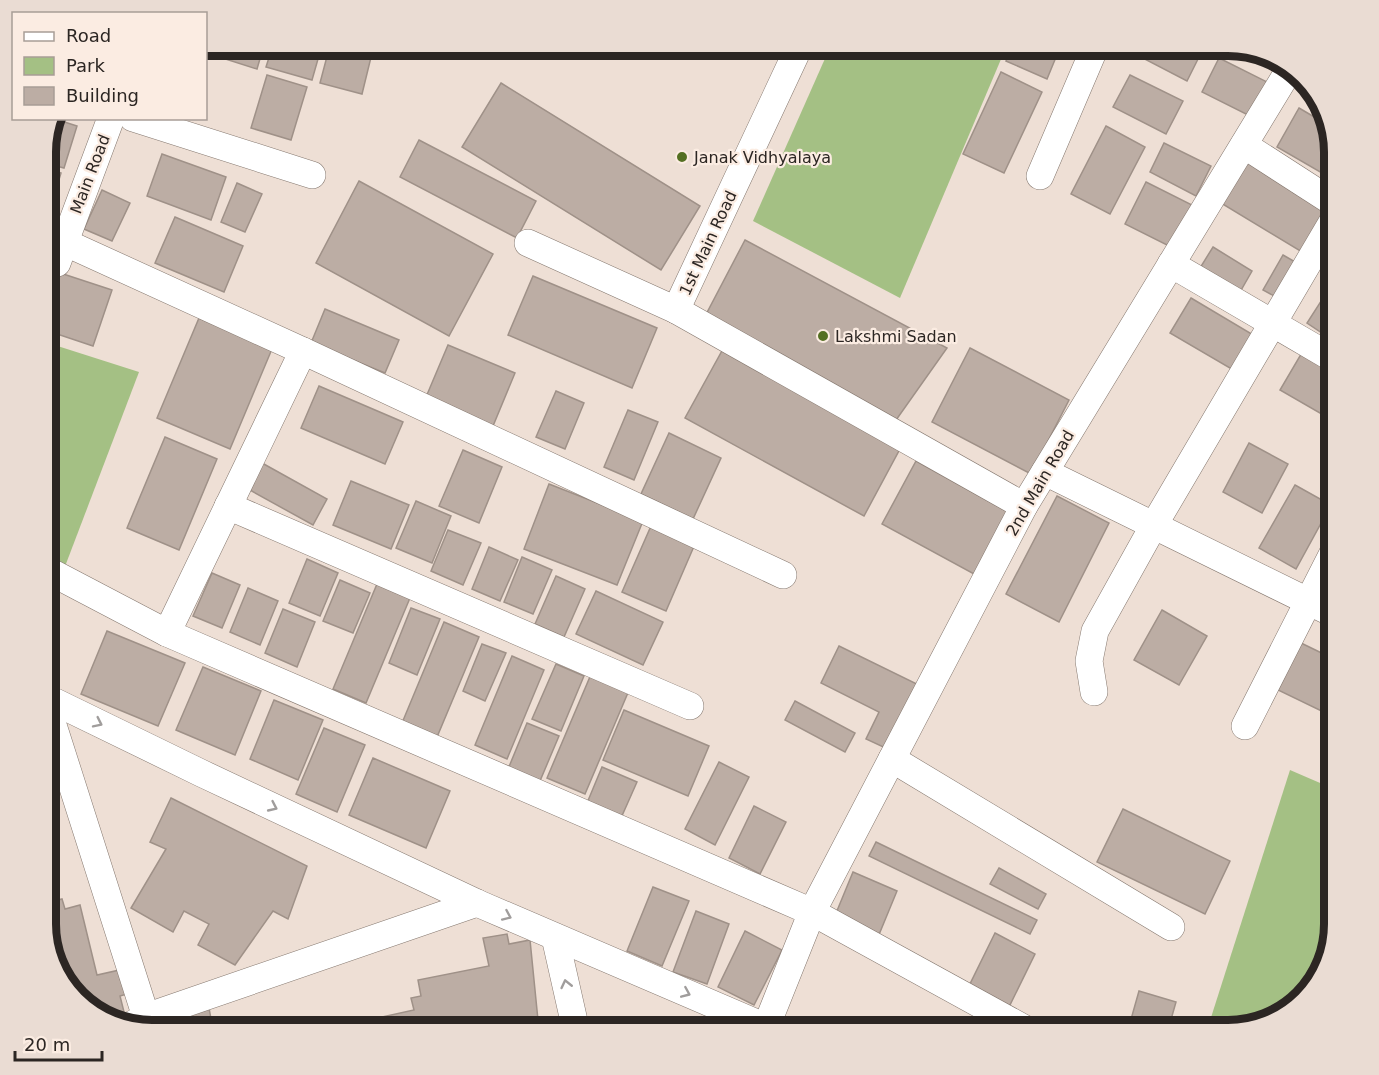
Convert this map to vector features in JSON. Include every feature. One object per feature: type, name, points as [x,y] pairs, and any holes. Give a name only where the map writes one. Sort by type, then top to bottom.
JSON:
[{"type":"street","name":"1st Main Road","points":[[676,310],[795,56]]},
{"type":"street","points":[[1040,176],[1091,56]]},
{"type":"street","name":"2nd Main Road","points":[[770,1020],[812,912],[1024,506],[1286,75]]},
{"type":"street","name":"Main Road","points":[[56,254],[110,120]]},
{"type":"street","points":[[139,120],[312,176]]},
{"type":"street","points":[[1244,145],[1324,196]]},
{"type":"street","points":[[1094,692],[1089,661],[1095,632],[1154,525],[1324,236]]},
{"type":"street","points":[[528,243],[676,310],[1024,506]]},
{"type":"street","points":[[56,254],[303,351],[783,574]]},
{"type":"street","points":[[1171,264],[1324,352]]},
{"type":"street","points":[[167,633],[303,351]]},
{"type":"street","points":[[1045,472],[1324,609]]},
{"type":"street","points":[[228,506],[690,706]]},
{"type":"street","points":[[1245,726],[1324,570]]},
{"type":"street","points":[[56,574],[167,633],[812,912],[1009,1020]]},
{"type":"street","points":[[56,704],[477,903],[748,1020]]},
{"type":"street","points":[[56,736],[140,1019]]},
{"type":"street","points":[[892,759],[1171,927]]},
{"type":"street","points":[[143,1019],[477,903]]},
{"type":"street","points":[[555,938],[574,1020]]},
{"type":"green space","points":[[826,56],[1002,56],[900,298],[753,221]]},
{"type":"green space","points":[[56,346],[139,372],[56,590]]},
{"type":"green space","points":[[1290,770],[1324,785],[1322,942],[1314,966],[1304,982],[1281,1003],[1270,1010],[1240,1019],[1210,1020]]},
{"type":"building","points":[[216,56],[261,56],[257,69]]},
{"type":"building","points":[[270,56],[319,56],[312,80],[266,67]]},
{"type":"building","points":[[327,56],[371,56],[362,94],[320,83]]},
{"type":"building","points":[[1008,56],[1056,56],[1047,79],[1006,61]]},
{"type":"building","points":[[1139,56],[1200,56],[1187,81]]},
{"type":"building","points":[[1219,58],[1273,85],[1256,119],[1202,92]]},
{"type":"building","points":[[1001,72],[1042,92],[1004,173],[963,154]]},
{"type":"building","points":[[267,75],[307,87],[291,140],[251,128]]},
{"type":"building","points":[[1130,75],[1183,101],[1166,134],[1113,107]]},
{"type":"building","points":[[501,83],[700,206],[661,270],[462,147]]},
{"type":"building","points":[[1299,108],[1317,119],[1323,139],[1324,174],[1277,147]]},
{"type":"building","points":[[61,121],[77,126],[64,168],[56,166],[57,133]]},
{"type":"building","points":[[1106,126],[1145,147],[1110,214],[1071,194]]},
{"type":"building","points":[[419,140],[536,201],[517,238],[400,177]]},
{"type":"building","points":[[1164,143],[1211,166],[1196,196],[1150,172]]},
{"type":"building","points":[[162,154],[226,177],[211,220],[147,196]]},
{"type":"building","points":[[1242,157],[1324,207],[1324,227],[1307,255],[1216,200]]},
{"type":"building","points":[[56,171],[61,173],[56,190]]},
{"type":"building","points":[[359,181],[493,254],[449,336],[316,263]]},
{"type":"building","points":[[1146,182],[1196,207],[1175,249],[1125,224]]},
{"type":"building","points":[[237,183],[262,194],[245,232],[221,222]]},
{"type":"building","points":[[102,190],[130,203],[112,241],[84,229]]},
{"type":"building","points":[[175,217],[243,246],[224,292],[155,263]]},
{"type":"building","name":"Lakshmi Sadan","points":[[745,240],[947,348],[889,430],[701,324]]},
{"type":"building","points":[[1213,247],[1252,271],[1240,292],[1200,268]]},
{"type":"building","points":[[1283,255],[1297,263],[1276,297],[1263,290]]},
{"type":"building","points":[[56,272],[112,290],[93,346],[56,334]]},
{"type":"building","points":[[533,276],[657,328],[632,388],[508,335]]},
{"type":"building","points":[[1324,297],[1324,334],[1307,323]]},
{"type":"building","points":[[1191,298],[1255,336],[1235,371],[1170,333]]},
{"type":"building","points":[[325,309],[399,340],[385,373],[311,343]]},
{"type":"building","points":[[199,318],[272,349],[230,449],[157,418]]},
{"type":"building","points":[[1307,344],[1324,354],[1324,415],[1280,390]]},
{"type":"building","points":[[448,345],[515,373],[493,426],[426,397]]},
{"type":"building","points":[[970,348],[1069,400],[1031,474],[932,422]]},
{"type":"building","points":[[723,349],[901,447],[864,516],[685,418]]},
{"type":"building","points":[[319,386],[403,422],[385,464],[301,428]]},
{"type":"building","points":[[556,391],[584,403],[565,449],[536,437]]},
{"type":"building","points":[[628,410],[658,422],[634,480],[604,467]]},
{"type":"building","points":[[669,433],[721,458],[693,519],[641,494]]},
{"type":"building","points":[[165,437],[217,459],[179,550],[127,528]]},
{"type":"building","points":[[1249,443],[1288,464],[1262,513],[1223,492]]},
{"type":"building","points":[[463,450],[502,467],[479,523],[439,506]]},
{"type":"building","points":[[916,461],[1008,512],[974,574],[882,524]]},
{"type":"building","points":[[262,463],[327,499],[313,525],[248,489]]},
{"type":"building","points":[[351,481],[409,505],[391,549],[333,525]]},
{"type":"building","points":[[549,484],[643,521],[617,585],[524,549]]},
{"type":"building","points":[[1295,485],[1324,501],[1324,518],[1296,569],[1259,548]]},
{"type":"building","points":[[1057,496],[1109,523],[1059,622],[1006,594]]},
{"type":"building","points":[[416,501],[451,516],[432,563],[396,548]]},
{"type":"building","points":[[651,526],[695,544],[666,611],[622,592]]},
{"type":"building","points":[[448,530],[481,543],[463,585],[431,571]]},
{"type":"building","points":[[489,547],[518,560],[500,601],[472,589]]},
{"type":"building","points":[[522,557],[552,570],[533,614],[504,602]]},
{"type":"building","points":[[307,559],[338,573],[320,616],[289,603]]},
{"type":"building","points":[[212,573],[240,585],[222,628],[193,616]]},
{"type":"building","points":[[556,576],[585,589],[564,637],[535,624]]},
{"type":"building","points":[[340,580],[370,593],[353,633],[323,621]]},
{"type":"building","points":[[377,584],[410,598],[366,703],[333,689]]},
{"type":"building","points":[[248,588],[278,601],[260,645],[230,632]]},
{"type":"building","points":[[596,591],[663,622],[643,665],[576,634]]},
{"type":"building","points":[[411,608],[440,619],[417,675],[389,663]]},
{"type":"building","points":[[283,609],[315,622],[297,667],[265,653]]},
{"type":"building","points":[[1162,610],[1207,636],[1179,685],[1134,660]]},
{"type":"building","points":[[444,622],[479,637],[437,737],[402,723]]},
{"type":"building","points":[[107,631],[185,663],[158,726],[81,694]]},
{"type":"building","points":[[1301,643],[1324,654],[1324,712],[1278,690]]},
{"type":"building","points":[[482,644],[506,653],[485,701],[463,691]]},
{"type":"building","points":[[839,646],[923,687],[892,751],[866,739],[879,712],[821,683]]},
{"type":"building","points":[[512,656],[544,670],[507,759],[475,745]]},
{"type":"building","points":[[556,664],[584,676],[561,731],[532,719]]},
{"type":"building","points":[[203,667],[261,691],[235,755],[176,730]]},
{"type":"building","points":[[592,672],[630,688],[585,794],[547,778]]},
{"type":"building","points":[[274,700],[323,720],[298,780],[250,759]]},
{"type":"building","points":[[795,701],[855,733],[845,752],[785,720]]},
{"type":"building","points":[[624,710],[709,746],[688,796],[603,760]]},
{"type":"building","points":[[527,723],[559,736],[537,788],[506,774]]},
{"type":"building","points":[[324,728],[365,745],[337,812],[296,794]]},
{"type":"building","points":[[373,758],[450,791],[426,848],[349,815]]},
{"type":"building","points":[[719,762],[749,777],[715,845],[685,829]]},
{"type":"building","points":[[602,767],[637,782],[621,818],[587,803]]},
{"type":"building","points":[[171,798],[307,866],[288,919],[273,911],[235,965],[198,945],[209,924],[184,911],[173,932],[131,908],[166,849],[150,842]]},
{"type":"building","points":[[754,806],[786,822],[760,874],[729,858]]},
{"type":"building","points":[[1123,809],[1230,861],[1205,914],[1097,862]]},
{"type":"building","points":[[876,842],[1037,920],[1030,934],[869,856]]},
{"type":"building","points":[[999,868],[1046,894],[1038,909],[990,884]]},
{"type":"building","points":[[853,872],[897,891],[878,937],[834,918]]},
{"type":"building","points":[[653,887],[689,901],[662,966],[627,951]]},
{"type":"building","points":[[62,899],[65,909],[80,905],[97,975],[124,969],[130,993],[120,996],[125,1015],[109,1010],[93,1000],[79,987],[68,971],[57,942],[56,900]]},
{"type":"building","points":[[696,911],[729,924],[707,984],[673,972]]},
{"type":"building","points":[[745,931],[782,950],[754,1005],[718,987]]},
{"type":"building","points":[[995,933],[1035,954],[1009,1007],[968,988]]},
{"type":"building","points":[[507,934],[509,944],[530,940],[538,1020],[373,1020],[414,1010],[411,998],[421,996],[418,980],[489,966],[483,938]]},
{"type":"building","points":[[1139,991],[1176,1002],[1171,1020],[1131,1020]]},
{"type":"building","points":[[209,1008],[211,1020],[165,1020],[165,1017]]},
{"type":"place","name":"Janak Vidhyalaya","points":[[682,157]]},
{"type":"place","name":"Lakshmi Sadan","points":[[823,336]]}]
